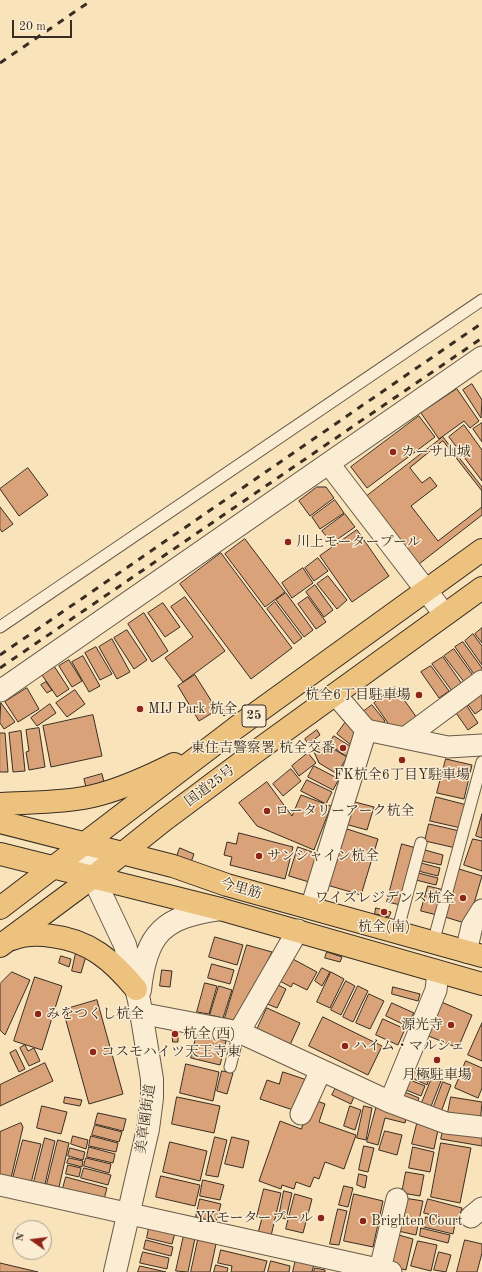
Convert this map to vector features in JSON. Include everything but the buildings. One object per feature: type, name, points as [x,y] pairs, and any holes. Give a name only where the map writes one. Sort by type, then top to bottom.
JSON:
[{"type":"main road","name":"25","points":[[0,908],[237,728],[482,550]]},
{"type":"main road","name":"国道25号","points":[[3,944],[93,878],[169,816],[482,588]]},
{"type":"main road","points":[[0,804],[62,800],[100,795],[137,782],[180,762],[237,728]]},
{"type":"main road","name":"今里筋","points":[[0,822],[173,866],[227,885],[474,954]]},
{"type":"main road","name":"今里筋","points":[[0,854],[298,930],[482,984]]},
{"type":"main road","points":[[3,944],[30,935],[60,937],[79,941],[107,958],[139,1001]]},
{"type":"street","points":[[0,691],[482,357]]},
{"type":"street","points":[[328,464],[445,615]]},
{"type":"street","points":[[405,738],[482,681]]},
{"type":"street","points":[[335,694],[366,730],[448,747],[482,745]]},
{"type":"street","points":[[311,908],[366,730]]},
{"type":"street","name":"美章園街道","points":[[85,844],[93,878],[120,930],[125,945],[139,1001],[149,1052],[152,1098],[148,1129],[115,1272]]},
{"type":"street","points":[[220,909],[181,917],[172,921],[162,930],[150,946],[145,960],[139,1001],[150,1015],[239,1032],[390,1102],[446,1124],[482,1127]]},
{"type":"street","points":[[474,954],[472,926],[482,910]]},
{"type":"street","points":[[239,1032],[298,930]]},
{"type":"street","points":[[390,1102],[436,990],[438,972]]},
{"type":"street","points":[[301,1114],[321,1070]]},
{"type":"street","points":[[0,1185],[386,1271],[397,1199]]},
{"type":"lane","points":[[0,627],[482,300]]},
{"type":"lane","points":[[433,943],[482,762]]},
{"type":"lane","points":[[397,932],[421,843]]},
{"type":"lane","points":[[230,1067],[239,1032]]},
{"type":"railway","points":[[0,63],[92,0]]},
{"type":"railway","points":[[0,655],[482,323]]},
{"type":"railway","points":[[0,668],[482,338]]},
{"type":"place","name":"カーサ山城","points":[[393,452]]},
{"type":"place","name":"川上モータープール","points":[[288,542]]},
{"type":"place","name":"杭全6丁目駐車場","points":[[419,695]]},
{"type":"place","name":"MIJ Park 杭全","points":[[140,709]]},
{"type":"place","name":"東住吉警察署 杭全交番","points":[[343,748]]},
{"type":"place","name":"FK杭全6丁目Y駐車場","points":[[402,760]]},
{"type":"place","name":"ロータリーアーク杭全","points":[[267,811]]},
{"type":"place","name":"サンシャイン杭全","points":[[259,856]]},
{"type":"place","name":"ワイズレジデンス杭全","points":[[463,898]]},
{"type":"place","name":"杭全(南)","points":[[384,912]]},
{"type":"place","name":"みをつくし杭全","points":[[38,1014]]},
{"type":"place","name":"源光寺","points":[[451,1025]]},
{"type":"place","name":"杭全(西)","points":[[175,1034]]},
{"type":"place","name":"ハイム・マルシェ","points":[[345,1046]]},
{"type":"place","name":"コスモハイツ天王寺東","points":[[93,1052]]},
{"type":"place","name":"月極駐車場","points":[[437,1060]]},
{"type":"place","name":"YKモータープール","points":[[321,1218]]},
{"type":"place","name":"Brighten Court","points":[[363,1221]]}]
